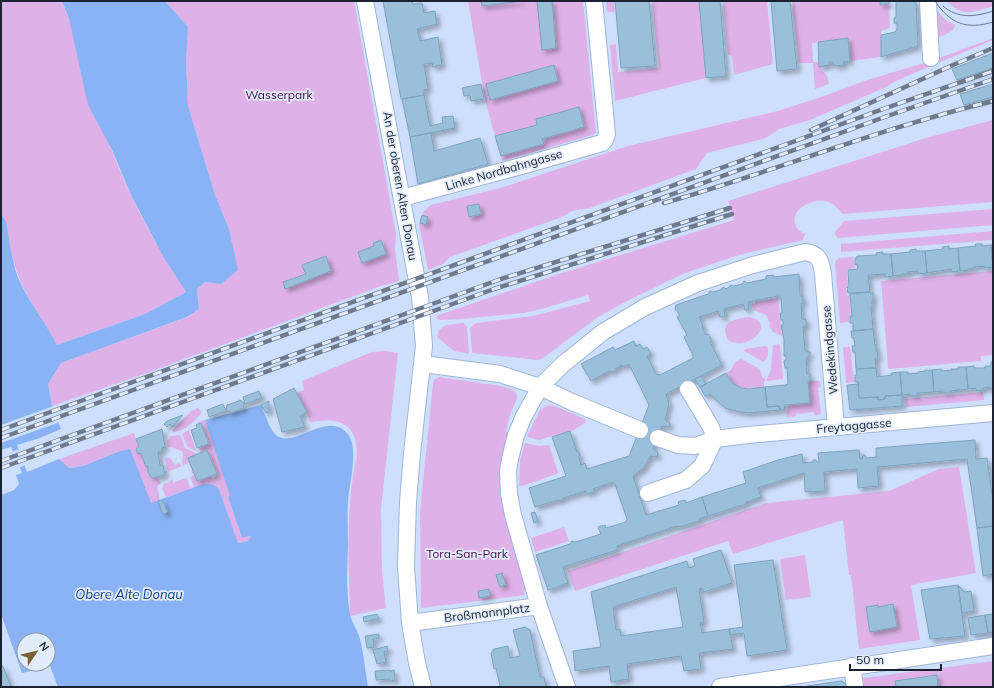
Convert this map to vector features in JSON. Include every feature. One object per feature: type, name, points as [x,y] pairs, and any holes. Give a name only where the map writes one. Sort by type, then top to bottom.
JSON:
[{"type":"street","name":"An der oberen Alten Donau","points":[[365,1],[420,297],[424,346],[423,368]]},
{"type":"street","name":"Linke Nordbahngasse","points":[[402,198],[602,143],[605,140],[606,130],[594,1]]},
{"type":"street","points":[[928,1],[931,58]]},
{"type":"street","name":"Wedekindgasse","points":[[540,387],[562,365],[603,332],[645,307],[698,283],[753,265],[804,252],[813,254],[818,258],[822,265],[836,427]]},
{"type":"street","points":[[423,687],[410,623],[406,566],[408,502],[412,453],[423,368],[500,374],[540,387],[640,430]]},
{"type":"street","name":"Broßmannplatz","points":[[410,623],[539,606],[513,515],[509,494],[508,477],[510,458],[516,435],[524,416],[540,387]]},
{"type":"street","points":[[648,493],[686,480],[702,466],[715,439],[711,427],[688,389]]},
{"type":"street","name":"Freytaggasse","points":[[658,438],[678,445],[695,446],[715,439],[748,435],[993,413]]},
{"type":"street","points":[[539,606],[567,687]]},
{"type":"street","points":[[720,687],[739,686],[852,666],[993,646]]},
{"type":"street","points":[[852,666],[855,687]]},
{"type":"green space","points":[[1,1],[62,1],[105,132],[119,169],[145,223],[186,292],[145,314],[57,345],[31,302],[18,275],[6,221],[1,214]]},
{"type":"green space","name":"Wasserpark","points":[[165,1],[354,1],[396,234],[395,250],[399,281],[381,286],[144,374],[52,406],[48,384],[61,363],[188,317],[199,309],[197,289],[205,282],[221,284],[237,270],[229,229],[215,195],[188,106],[186,61],[188,27]]},
{"type":"green space","points":[[468,1],[583,1],[596,133],[502,161],[501,156],[544,144],[546,138],[584,127],[579,107],[536,119],[537,125],[495,136],[485,100]]},
{"type":"green space","points":[[606,1],[614,1],[615,12],[607,12]]},
{"type":"green space","points":[[652,1],[699,1],[706,78],[615,101],[610,45],[616,44],[618,72],[659,68]]},
{"type":"green space","points":[[723,1],[767,1],[773,64],[734,75],[732,56],[728,55]]},
{"type":"green space","points":[[792,1],[880,1],[880,5],[889,4],[890,28],[881,31],[881,57],[850,61],[848,38],[812,43],[813,62],[819,62],[822,70],[827,76],[829,84],[815,89],[813,63],[799,63]]},
{"type":"green space","points":[[947,1],[992,1],[993,6],[974,12],[963,12]]},
{"type":"green space","points":[[937,11],[947,21],[956,25],[952,31],[938,38]]},
{"type":"green space","points":[[993,38],[993,40],[912,74],[884,88],[810,120],[779,129],[763,139],[707,153],[696,169],[587,209],[580,209],[568,213],[562,217],[450,257],[443,264],[428,270],[419,224],[424,211],[431,205],[500,188],[628,146],[778,111],[864,81],[934,60]]},
{"type":"green space","points":[[993,120],[993,202],[842,214],[836,207],[828,202],[816,201],[810,203],[804,206],[796,214],[795,220],[797,229],[805,234],[803,240],[739,255],[685,273],[598,317],[543,358],[538,360],[472,353],[470,328],[476,323],[533,316],[590,301],[588,295],[524,313],[439,320],[436,316],[562,273],[734,220],[728,201],[926,138]]},
{"type":"green space","points":[[993,209],[993,225],[838,238],[834,233],[844,221]]},
{"type":"green space","points":[[993,231],[993,240],[841,252],[841,244]]},
{"type":"green space","points":[[853,257],[855,268],[847,270],[848,286],[846,287],[847,296],[849,296],[851,315],[849,316],[849,322],[840,323],[835,262],[839,258]]},
{"type":"green space","points":[[993,271],[993,355],[981,356],[981,361],[889,369],[881,281]]},
{"type":"green space","points":[[778,298],[782,336],[773,332],[769,326],[770,323],[766,315],[753,310],[752,304],[755,304],[755,302]]},
{"type":"green space","points":[[749,317],[757,320],[761,325],[757,335],[752,340],[744,343],[736,343],[728,340],[725,334],[727,325],[734,320]]},
{"type":"green space","points":[[464,323],[467,327],[469,354],[454,351],[437,337],[439,330],[446,325]]},
{"type":"green space","points":[[780,344],[783,379],[766,381],[771,370],[773,345]]},
{"type":"green space","points":[[766,346],[768,348],[768,355],[764,362],[744,351],[745,349]]},
{"type":"green space","points":[[843,347],[850,347],[854,382],[846,383]]},
{"type":"green space","points":[[386,351],[398,353],[381,509],[382,571],[386,608],[350,616],[349,511],[356,455],[355,439],[349,429],[340,422],[328,420],[310,422],[307,412],[297,393],[304,390],[302,381],[372,352]]},
{"type":"green space","points":[[741,359],[760,369],[762,377],[766,379],[764,382],[764,387],[742,388],[733,383],[726,373],[730,371],[736,361]]},
{"type":"green space","name":"Tora-San-Park","points":[[439,377],[501,386],[511,389],[517,396],[506,431],[508,433],[502,460],[501,484],[502,500],[508,530],[528,588],[524,590],[525,595],[421,608],[420,512],[433,383],[435,379]]},
{"type":"green space","points":[[808,381],[820,381],[820,387],[818,388],[821,414],[814,415],[814,412],[796,414],[795,417],[787,417],[786,413],[788,405]]},
{"type":"green space","points":[[983,392],[984,400],[906,407],[905,399]]},
{"type":"green space","points":[[548,405],[555,406],[585,419],[586,422],[571,432],[570,431],[539,440],[528,437],[527,436],[540,410]]},
{"type":"green space","points":[[198,408],[201,411],[201,414],[192,423],[182,430],[172,431],[191,411]]},
{"type":"green space","points":[[205,420],[231,496],[228,497],[242,538],[251,536],[248,541],[238,543],[219,489],[203,484],[194,488],[190,477],[194,475],[191,470],[193,470],[197,481],[210,476],[213,479],[216,476],[207,451],[201,453],[199,448],[209,444],[201,424],[198,425],[197,422]]},
{"type":"green space","points":[[189,430],[196,451],[192,450],[188,446],[182,434]]},
{"type":"green space","points":[[134,433],[139,447],[136,449],[138,454],[141,453],[146,467],[148,466],[148,472],[152,478],[158,476],[161,483],[157,486],[160,500],[151,503],[120,451],[83,466],[69,468],[59,459]]},
{"type":"green space","points":[[180,435],[185,448],[198,454],[188,458],[192,468],[189,463],[183,465],[183,452],[172,447],[168,447],[167,441],[171,436]]},
{"type":"green space","points":[[525,443],[540,446],[549,445],[558,472],[557,474],[519,486],[520,460]]},
{"type":"green space","points":[[165,458],[170,458],[175,465],[179,463],[182,466],[170,471],[167,469]]},
{"type":"green space","points":[[959,467],[976,573],[911,585],[920,640],[859,649],[843,520],[733,554],[728,541],[575,591],[568,571],[766,503],[889,491],[939,469]]},
{"type":"green space","points":[[186,478],[191,489],[166,497],[162,488],[164,484],[173,479],[173,483]]},
{"type":"green space","points":[[564,527],[569,541],[535,552],[531,538]]},
{"type":"green space","points":[[805,555],[811,597],[786,600],[780,559]]},
{"type":"green space","points":[[993,661],[993,687],[864,687],[863,678]]},
{"type":"water","name":"Obere Alte Donau","points":[[62,1],[165,1],[188,27],[186,61],[188,106],[215,195],[229,229],[238,270],[221,284],[205,282],[197,289],[199,309],[187,317],[61,363],[48,384],[52,406],[61,429],[17,445],[27,472],[59,459],[69,468],[83,466],[120,451],[130,449],[151,503],[203,484],[217,487],[238,543],[248,541],[251,537],[242,538],[205,420],[261,405],[269,425],[276,435],[283,438],[291,438],[320,427],[339,427],[347,433],[351,439],[353,447],[353,466],[348,507],[348,597],[351,617],[361,645],[368,687],[58,687],[52,672],[56,672],[56,632],[16,632],[16,656],[1,614],[1,495],[14,490],[19,484],[16,475],[22,473],[11,447],[1,450],[1,214],[6,221],[17,275],[57,345],[145,314],[186,292],[164,258],[132,197],[112,150],[88,105],[69,19]]},
{"type":"pier","points":[[54,406],[60,422],[1,443],[1,425]]},
{"type":"pier","points":[[20,449],[26,465],[18,468],[11,452]]},
{"type":"building","points":[[383,1],[412,1],[413,4],[422,3],[424,13],[435,11],[437,24],[417,29],[420,41],[438,37],[442,65],[433,67],[432,63],[424,64],[428,89],[424,90],[424,95],[401,99]]},
{"type":"building","points":[[481,1],[522,1],[482,6]]},
{"type":"building","points":[[537,1],[552,1],[556,48],[542,50]]},
{"type":"building","points":[[615,1],[649,1],[655,66],[621,68]]},
{"type":"building","points":[[699,1],[720,1],[726,76],[706,78]]},
{"type":"building","points":[[771,1],[790,1],[797,69],[777,71]]},
{"type":"building","points":[[880,1],[889,1],[889,4],[880,5]]},
{"type":"building","points":[[896,1],[916,1],[918,46],[881,57],[881,35],[895,32],[897,29],[897,23],[894,23],[894,18],[896,17]]},
{"type":"building","points":[[848,38],[850,61],[843,62],[844,65],[834,66],[833,62],[829,62],[829,65],[819,67],[818,42]]},
{"type":"building","points":[[993,53],[993,68],[957,80],[952,69]]},
{"type":"building","points":[[554,65],[558,81],[490,100],[486,84]]},
{"type":"building","points":[[481,84],[484,99],[471,101],[470,95],[464,96],[462,88]]},
{"type":"building","points":[[993,84],[993,97],[964,105],[960,94]]},
{"type":"building","points":[[424,95],[430,126],[443,123],[442,117],[453,116],[455,128],[410,137],[402,99]]},
{"type":"building","points":[[579,107],[584,127],[542,139],[544,144],[501,156],[495,136],[537,125],[536,119]]},
{"type":"building","points":[[431,133],[434,151],[480,138],[488,164],[418,184],[410,137]]},
{"type":"building","points":[[479,204],[481,214],[469,217],[467,206]]},
{"type":"building","points":[[422,215],[428,217],[426,225],[420,223]]},
{"type":"building","points":[[381,240],[386,254],[362,263],[358,252],[374,246],[373,243]]},
{"type":"building","points":[[975,244],[982,244],[982,246],[991,245],[993,267],[974,267],[968,270],[960,271],[958,248],[976,246]]},
{"type":"building","points":[[991,245],[993,245],[993,267]]},
{"type":"building","points":[[949,246],[949,249],[958,248],[960,271],[952,272],[951,269],[927,273],[925,251],[943,249],[942,247]]},
{"type":"building","points":[[916,249],[916,251],[925,251],[927,273],[919,274],[918,271],[893,276],[891,254],[910,252],[910,250]]},
{"type":"building","points":[[883,252],[883,254],[891,254],[893,276],[885,277],[885,274],[868,275],[870,292],[848,293],[848,270],[858,269],[857,264],[855,265],[855,258],[857,258],[857,256],[877,255],[876,253]]},
{"type":"building","points":[[326,256],[331,271],[285,289],[283,282],[306,274],[302,265]]},
{"type":"building","points":[[799,274],[800,296],[803,296],[803,303],[801,303],[802,319],[805,319],[807,323],[806,326],[803,327],[805,351],[810,352],[808,358],[806,358],[807,374],[810,374],[810,381],[808,381],[810,403],[785,405],[784,409],[781,410],[779,406],[767,407],[765,387],[786,385],[788,383],[787,368],[785,368],[784,361],[786,360],[786,356],[784,356],[784,340],[781,325],[783,325],[783,320],[781,320],[780,313],[782,313],[781,298],[778,296],[748,302],[749,309],[747,310],[745,310],[743,304],[724,309],[725,316],[723,317],[720,317],[718,311],[699,317],[703,326],[702,327],[706,335],[708,334],[712,341],[710,342],[722,365],[666,394],[669,404],[665,420],[670,423],[670,426],[662,426],[653,449],[658,453],[657,456],[650,456],[644,468],[633,476],[646,515],[679,505],[678,502],[681,501],[685,500],[686,503],[702,497],[708,516],[699,519],[699,521],[677,526],[617,546],[617,550],[563,567],[568,583],[548,590],[536,555],[570,544],[572,541],[576,542],[601,534],[598,527],[605,525],[606,528],[626,522],[627,519],[615,484],[612,482],[593,489],[594,492],[587,494],[586,491],[563,498],[561,501],[558,500],[535,507],[529,488],[566,476],[552,437],[570,431],[577,452],[580,454],[579,457],[581,465],[585,463],[587,469],[629,456],[649,405],[629,364],[623,367],[622,365],[613,372],[609,371],[591,381],[581,364],[613,347],[615,350],[634,341],[636,346],[640,344],[643,349],[647,347],[651,354],[647,356],[656,374],[660,375],[693,358],[684,337],[687,335],[677,317],[680,315],[675,309],[676,305],[708,294],[710,291],[713,292],[720,290],[723,287],[726,289],[731,285],[734,286],[742,284],[744,281],[747,283],[766,279],[766,276],[773,275],[774,277]]},
{"type":"building","points":[[873,293],[871,307],[873,329],[853,331],[853,323],[850,323],[850,316],[852,316],[850,294]]},
{"type":"building","points":[[873,329],[878,359],[875,359],[876,368],[856,369],[855,352],[853,352],[852,346],[855,346],[854,338],[852,338],[851,331]]},
{"type":"building","points":[[991,362],[993,362],[993,389],[990,389],[990,387],[976,391],[976,388],[968,389],[966,367],[974,366],[975,368],[985,368],[985,366],[991,366]]},
{"type":"building","points":[[958,367],[966,367],[968,389],[950,391],[950,393],[943,393],[943,391],[934,392],[932,370],[952,370],[951,369],[958,369]]},
{"type":"building","points":[[876,368],[877,377],[892,375],[891,373],[900,372],[902,395],[885,396],[885,399],[878,400],[878,397],[859,398],[858,382],[855,382],[855,375],[857,375],[856,369]]},
{"type":"building","points":[[925,370],[932,370],[934,392],[917,393],[917,396],[911,396],[910,394],[902,395],[900,372],[908,372],[908,374],[918,373]]},
{"type":"building","points":[[726,373],[732,383],[741,388],[749,389],[765,387],[767,407],[779,406],[780,410],[748,413],[740,412],[725,408],[710,394],[705,396],[700,387]]},
{"type":"building","points":[[701,376],[706,384],[700,387],[695,379]]},
{"type":"building","points":[[858,384],[859,398],[878,397],[878,400],[885,399],[885,396],[902,395],[902,406],[850,410],[847,385]]},
{"type":"building","points":[[294,388],[307,412],[300,416],[305,427],[282,432],[273,399]]},
{"type":"building","points":[[259,391],[262,398],[245,404],[243,397]]},
{"type":"building","points":[[240,400],[244,403],[244,408],[231,413],[226,410],[227,405]]},
{"type":"building","points":[[269,401],[269,412],[266,413],[261,405]]},
{"type":"building","points":[[223,404],[226,411],[209,417],[207,410]]},
{"type":"building","points":[[183,415],[172,427],[170,424],[167,427],[164,424],[167,421]]},
{"type":"building","points":[[201,423],[209,444],[197,448],[191,430],[197,428],[196,425]]},
{"type":"building","points":[[162,429],[165,447],[162,448],[162,451],[158,452],[160,465],[163,465],[165,475],[152,478],[148,472],[148,466],[146,467],[141,453],[138,454],[136,449],[139,447],[136,439]]},
{"type":"building","points":[[975,440],[976,459],[987,458],[993,502],[993,526],[977,528],[967,459],[877,467],[879,486],[858,488],[857,469],[824,472],[825,491],[805,492],[804,473],[758,488],[761,497],[746,502],[746,504],[708,516],[702,497],[746,483],[743,472],[778,460],[802,454],[803,463],[812,462],[813,460],[819,462],[818,453],[859,450],[860,459],[862,459],[863,455],[865,455],[866,458],[876,457],[876,448]]},
{"type":"building","points":[[207,450],[217,474],[197,481],[188,458]]},
{"type":"building","points":[[162,500],[168,512],[163,514],[158,501]]},
{"type":"building","points":[[535,512],[538,521],[534,523],[531,513]]},
{"type":"building","points":[[993,526],[993,574],[983,576],[977,528]]},
{"type":"building","points":[[721,550],[732,583],[704,592],[702,588],[699,589],[704,622],[700,623],[702,633],[729,629],[733,649],[699,653],[701,669],[684,671],[681,656],[627,664],[629,679],[611,682],[609,666],[575,671],[573,651],[601,647],[591,592],[687,561],[689,568],[695,566],[693,559]],"holes":[[[676,587],[683,627],[621,636],[620,629],[616,630],[613,607]]]},
{"type":"building","points":[[773,560],[787,650],[747,656],[744,633],[730,635],[729,629],[743,627],[734,565]]},
{"type":"building","points":[[502,573],[506,585],[500,587],[496,575]]},
{"type":"building","points":[[958,585],[964,592],[971,591],[974,611],[962,613]]},
{"type":"building","points":[[958,585],[965,636],[930,639],[921,590]]},
{"type":"building","points":[[489,589],[490,596],[479,598],[478,591]]},
{"type":"building","points":[[893,604],[897,627],[870,632],[866,607],[878,605],[878,607]]},
{"type":"building","points":[[377,614],[379,619],[364,622],[363,617]]},
{"type":"building","points":[[993,614],[993,632],[988,633],[985,615]]},
{"type":"building","points":[[985,615],[988,633],[971,635],[968,618]]},
{"type":"building","points":[[525,627],[530,630],[540,677],[544,677],[546,687],[497,687],[500,686],[496,668],[494,669],[491,653],[494,649],[508,646],[510,658],[520,656],[513,630]]},
{"type":"building","points":[[379,634],[379,638],[373,639],[374,647],[367,648],[365,636]]},
{"type":"building","points":[[387,646],[388,651],[384,652],[386,662],[377,664],[373,650]]},
{"type":"building","points":[[3,666],[11,687],[1,687],[1,667]]},
{"type":"building","points":[[394,670],[395,680],[376,680],[375,671]]},
{"type":"building","points":[[937,675],[938,687],[896,687],[895,681]]},
{"type":"building","points":[[841,681],[845,683],[846,687],[801,687]]},
{"type":"tram line","points":[[935,1],[947,15],[960,23],[975,25],[993,22]]},
{"type":"tram line","points":[[943,6],[955,13],[967,16],[980,15],[993,11]]},
{"type":"railway","points":[[811,130],[993,48]]},
{"type":"railway","points":[[1,430],[883,109],[993,71]]},
{"type":"railway","points":[[1,438],[993,79]]},
{"type":"railway","points":[[664,203],[910,124],[993,101]]},
{"type":"railway","points":[[1,461],[501,279],[730,208]]},
{"type":"railway","points":[[1,468],[494,289],[732,214]]}]
